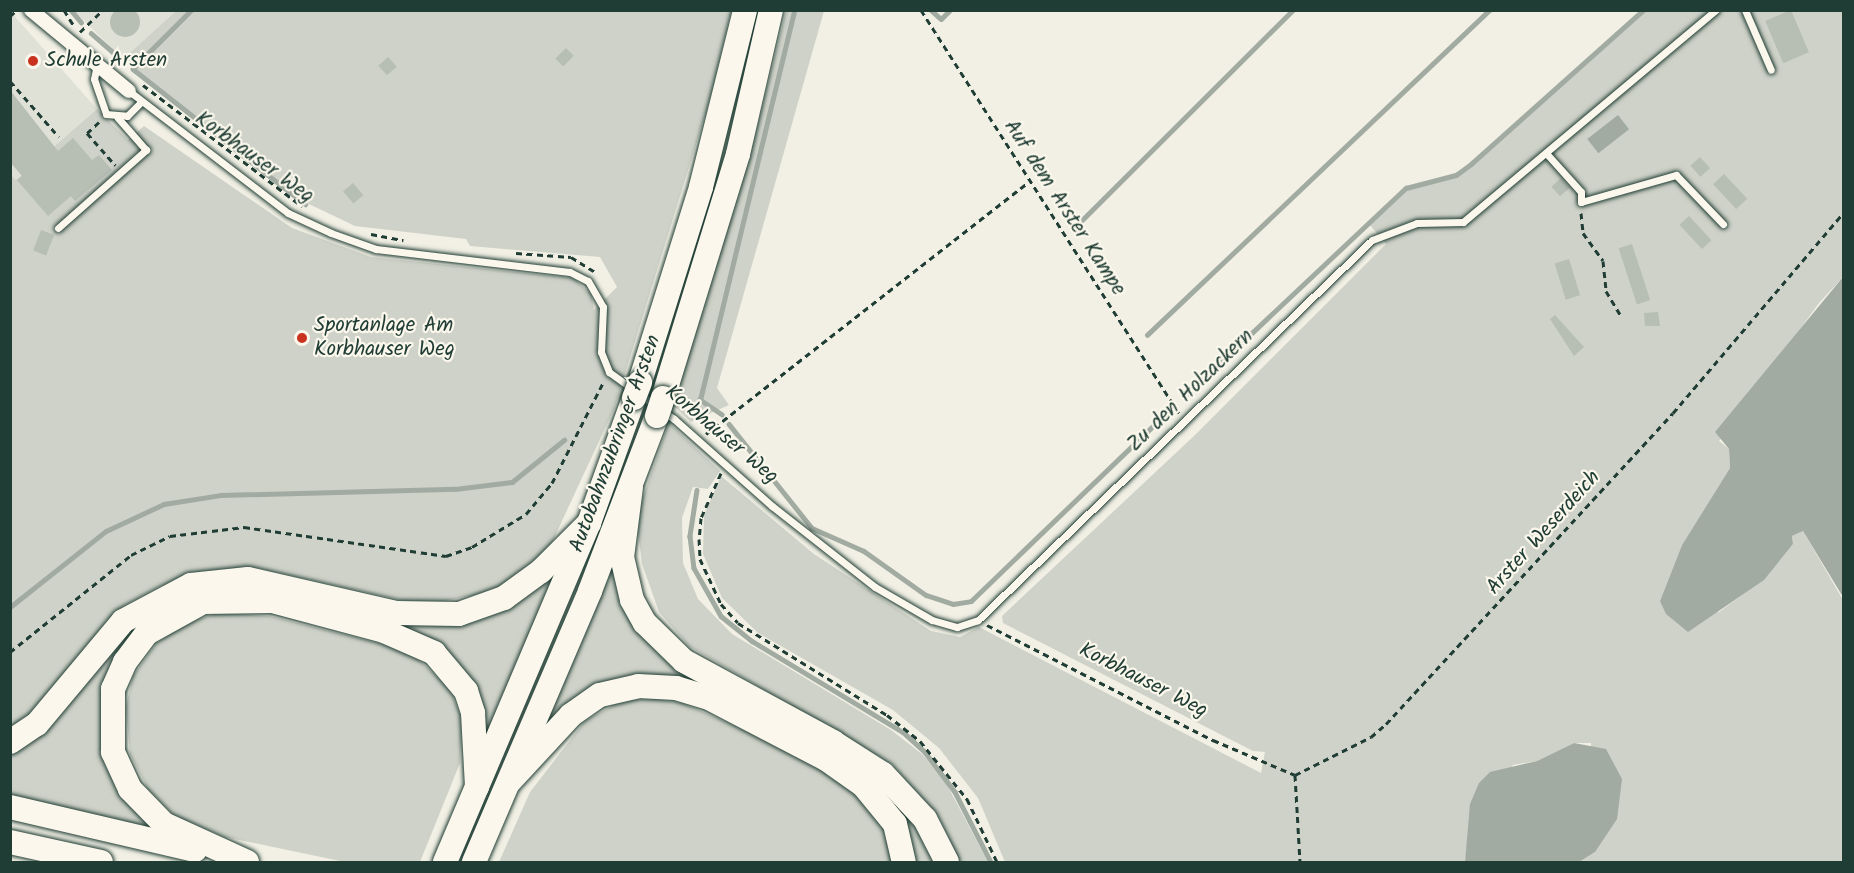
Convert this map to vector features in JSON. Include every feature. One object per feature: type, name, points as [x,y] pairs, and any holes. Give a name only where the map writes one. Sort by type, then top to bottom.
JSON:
[{"type":"highway","name":"Autobahnzubringer Arsten","points":[[445,862],[589,523],[637,390],[701,187],[745,10]]},
{"type":"highway","name":"Autobahnzubringer Arsten","points":[[474,862],[631,487],[660,407],[738,154],[771,10]]},
{"type":"highway","points":[[631,487],[622,556],[632,600],[645,623],[684,661],[833,742],[883,774],[926,819],[947,862]]},
{"type":"highway","points":[[10,742],[37,724],[123,621],[191,585],[248,579],[398,613],[459,614],[504,598],[541,571],[589,523]]},
{"type":"highway","points":[[248,862],[164,824],[130,789],[114,752],[113,689],[125,662],[147,633],[203,603],[272,601],[384,631],[434,653],[466,691],[473,713],[477,787]]},
{"type":"highway","points":[[509,782],[571,716],[600,695],[638,686],[676,688],[711,699],[854,778],[895,824],[904,862]]},
{"type":"highway","points":[[10,807],[248,862]]},
{"type":"highway","points":[[10,842],[101,862]]},
{"type":"street","name":"Korbhauser Weg","points":[[31,10],[97,64],[132,85]]},
{"type":"lane","name":"Zu den Holzackern","points":[[978,620],[1372,240],[1418,223],[1463,222],[1716,10]]},
{"type":"lane","points":[[1745,10],[1771,70]]},
{"type":"lane","points":[[58,228],[146,150],[118,118],[106,114],[94,79],[97,64]]},
{"type":"lane","name":"Korbhauser Weg","points":[[132,85],[141,102],[288,213],[331,233],[376,249],[570,272],[588,281],[603,307],[601,352],[609,372],[674,419],[725,466],[897,601],[945,625],[978,620]]},
{"type":"lane","points":[[118,118],[135,110],[141,102]]},
{"type":"lane","points":[[1546,153],[1581,192],[1581,202],[1676,175],[1723,224]]},
{"type":"path","points":[[10,16],[17,10]]},
{"type":"path","points":[[64,10],[81,34],[103,10]]},
{"type":"path","name":"Auf dem Arster Kampe","points":[[921,10],[1028,182],[1184,421]]},
{"type":"path","points":[[10,81],[59,137]]},
{"type":"path","points":[[132,85],[308,210]]},
{"type":"path","points":[[106,114],[87,133],[121,172]]},
{"type":"path","points":[[697,441],[1028,182]]},
{"type":"path","points":[[1581,202],[1583,233],[1603,261],[1606,291],[1621,316]]},
{"type":"path","name":"Arster Weserdeich","points":[[1295,775],[1371,737],[1386,724],[1673,413],[1844,212]]},
{"type":"path","points":[[361,232],[407,241]]},
{"type":"path","points":[[511,253],[571,257],[600,277]]},
{"type":"path","points":[[10,652],[131,555],[170,536],[244,527],[446,556],[472,547],[526,514],[552,483],[609,372]]},
{"type":"path","points":[[725,466],[709,493],[699,539],[700,559],[721,604],[738,624],[887,715],[920,741],[967,799],[997,862]]},
{"type":"path","name":"Korbhauser Weg","points":[[978,620],[1213,741],[1295,775]]},
{"type":"path","points":[[1295,775],[1300,862]]},
{"type":"shaded area","name":"Schule Arsten","points":[[10,11],[97,109],[16,181],[10,174]]},
{"type":"shaded area","points":[[74,11],[176,11],[123,59]]},
{"type":"shaded area","points":[[176,11],[731,11],[711,96],[614,409],[549,549],[494,591],[424,605],[258,568],[202,572],[158,587],[125,605],[103,626],[29,716],[11,729],[10,174],[16,180],[97,109],[128,140],[144,126],[292,228],[371,257],[573,278],[591,294],[594,310],[617,287],[600,257],[470,246],[466,239],[355,226],[309,204],[123,59]]},
{"type":"shaded area","points":[[786,11],[824,11],[717,388],[729,405],[691,422],[673,405],[754,140]]},
{"type":"shaded area","points":[[1645,11],[1843,11],[1843,277],[1819,303],[1719,441],[1729,449],[1730,468],[1682,545],[1660,601],[1719,612],[1764,579],[1793,544],[1792,536],[1803,531],[1843,600],[1843,862],[1579,862],[1595,852],[1591,743],[1574,743],[1537,761],[1513,765],[1469,836],[1465,862],[1005,862],[978,798],[939,748],[893,710],[758,633],[722,598],[703,554],[704,515],[721,476],[814,554],[931,631],[960,637],[979,627],[1261,773],[1265,752],[1253,751],[1003,623],[1002,616],[1195,435],[1386,244],[1369,224],[1406,189],[1456,176],[1473,165]]},
{"type":"shaded area","points":[[1618,115],[1629,129],[1598,153],[1587,139]]},
{"type":"shaded area","points":[[1843,277],[1843,597],[1803,531],[1792,536],[1793,544],[1764,580],[1688,632],[1666,614],[1660,601],[1682,545],[1730,468],[1729,449],[1715,432]]},
{"type":"shaded area","points":[[669,423],[720,471],[708,489],[693,487],[682,518],[683,563],[698,599],[732,634],[891,730],[922,754],[945,781],[988,862],[960,862],[939,817],[892,764],[689,646],[659,612],[642,564],[638,531],[641,503]]},
{"type":"shaded area","points":[[612,569],[632,619],[905,803],[940,862],[912,862],[900,816],[680,680],[548,718]]},
{"type":"shaded area","points":[[550,576],[555,578],[485,741],[482,705],[473,684],[457,661],[437,644],[411,630],[325,606],[280,595],[227,591],[190,600],[152,619],[133,638],[108,681],[104,735],[108,761],[128,801],[167,835],[11,799],[10,750],[46,726],[121,637],[150,613],[177,600],[227,587],[267,589],[370,615],[425,625],[455,623],[509,607]]},
{"type":"shaded area","points":[[217,613],[269,616],[409,651],[450,689],[462,720],[460,763],[420,862],[345,862],[225,837],[175,816],[148,789],[130,754],[126,707],[133,676],[157,643],[182,625]]},
{"type":"shaded area","points":[[658,699],[682,703],[785,748],[831,776],[865,800],[887,830],[896,862],[499,862],[530,792],[585,721],[623,700]]},
{"type":"shaded area","points":[[1574,743],[1606,749],[1622,779],[1617,819],[1595,852],[1579,862],[1465,862],[1470,804],[1479,783],[1490,772],[1537,761]]},
{"type":"building","points":[[125,7],[135,12],[140,22],[135,32],[125,37],[115,32],[110,22],[115,12]]},
{"type":"building","points":[[1791,10],[1809,52],[1783,63],[1765,21]]},
{"type":"building","points":[[566,48],[574,56],[563,66],[555,59]]},
{"type":"building","points":[[388,57],[397,67],[387,75],[378,66]]},
{"type":"building","points":[[10,90],[58,151],[73,138],[92,160],[99,155],[112,170],[75,201],[71,196],[48,216],[17,180],[22,176],[10,162]]},
{"type":"building","points":[[1700,157],[1710,168],[1700,177],[1690,166]]},
{"type":"building","points":[[1724,174],[1747,199],[1736,209],[1713,184]]},
{"type":"building","points":[[1561,178],[1570,188],[1560,196],[1551,187]]},
{"type":"building","points":[[353,183],[363,195],[353,204],[343,191]]},
{"type":"building","points":[[1689,216],[1712,240],[1702,249],[1679,225]]},
{"type":"building","points":[[41,230],[54,235],[46,256],[33,251]]},
{"type":"building","points":[[1632,244],[1650,300],[1637,304],[1619,248]]},
{"type":"building","points":[[1569,259],[1580,295],[1566,300],[1555,263]]},
{"type":"building","points":[[1658,312],[1660,326],[1645,326],[1644,313]]},
{"type":"building","points":[[1555,315],[1584,347],[1574,356],[1550,319]]},
{"type":"waterway","points":[[71,10],[81,22]]},
{"type":"waterway","points":[[192,10],[133,69],[305,204]]},
{"type":"waterway","points":[[722,415],[700,400],[794,10]]},
{"type":"waterway","points":[[931,10],[941,19],[950,10]]},
{"type":"waterway","points":[[1075,227],[1293,10]]},
{"type":"waterway","points":[[1147,335],[1489,10]]},
{"type":"waterway","points":[[1186,395],[1406,188],[1456,175],[1471,164],[1643,10]]},
{"type":"waterway","points":[[91,33],[121,59]]},
{"type":"waterway","points":[[729,424],[812,528],[864,551],[926,595],[953,604],[971,601],[1162,417]]},
{"type":"waterway","points":[[10,607],[106,531],[164,504],[221,495],[455,489],[512,482],[564,440]]},
{"type":"waterway","points":[[697,490],[690,536],[694,568],[721,616],[752,641],[903,732],[925,752],[955,792],[991,862]]},
{"type":"place","name":"Schule Arsten","points":[[33,61]]},
{"type":"place","name":"Sportanlage Am Korbhauser Weg","points":[[302,338]]}]
